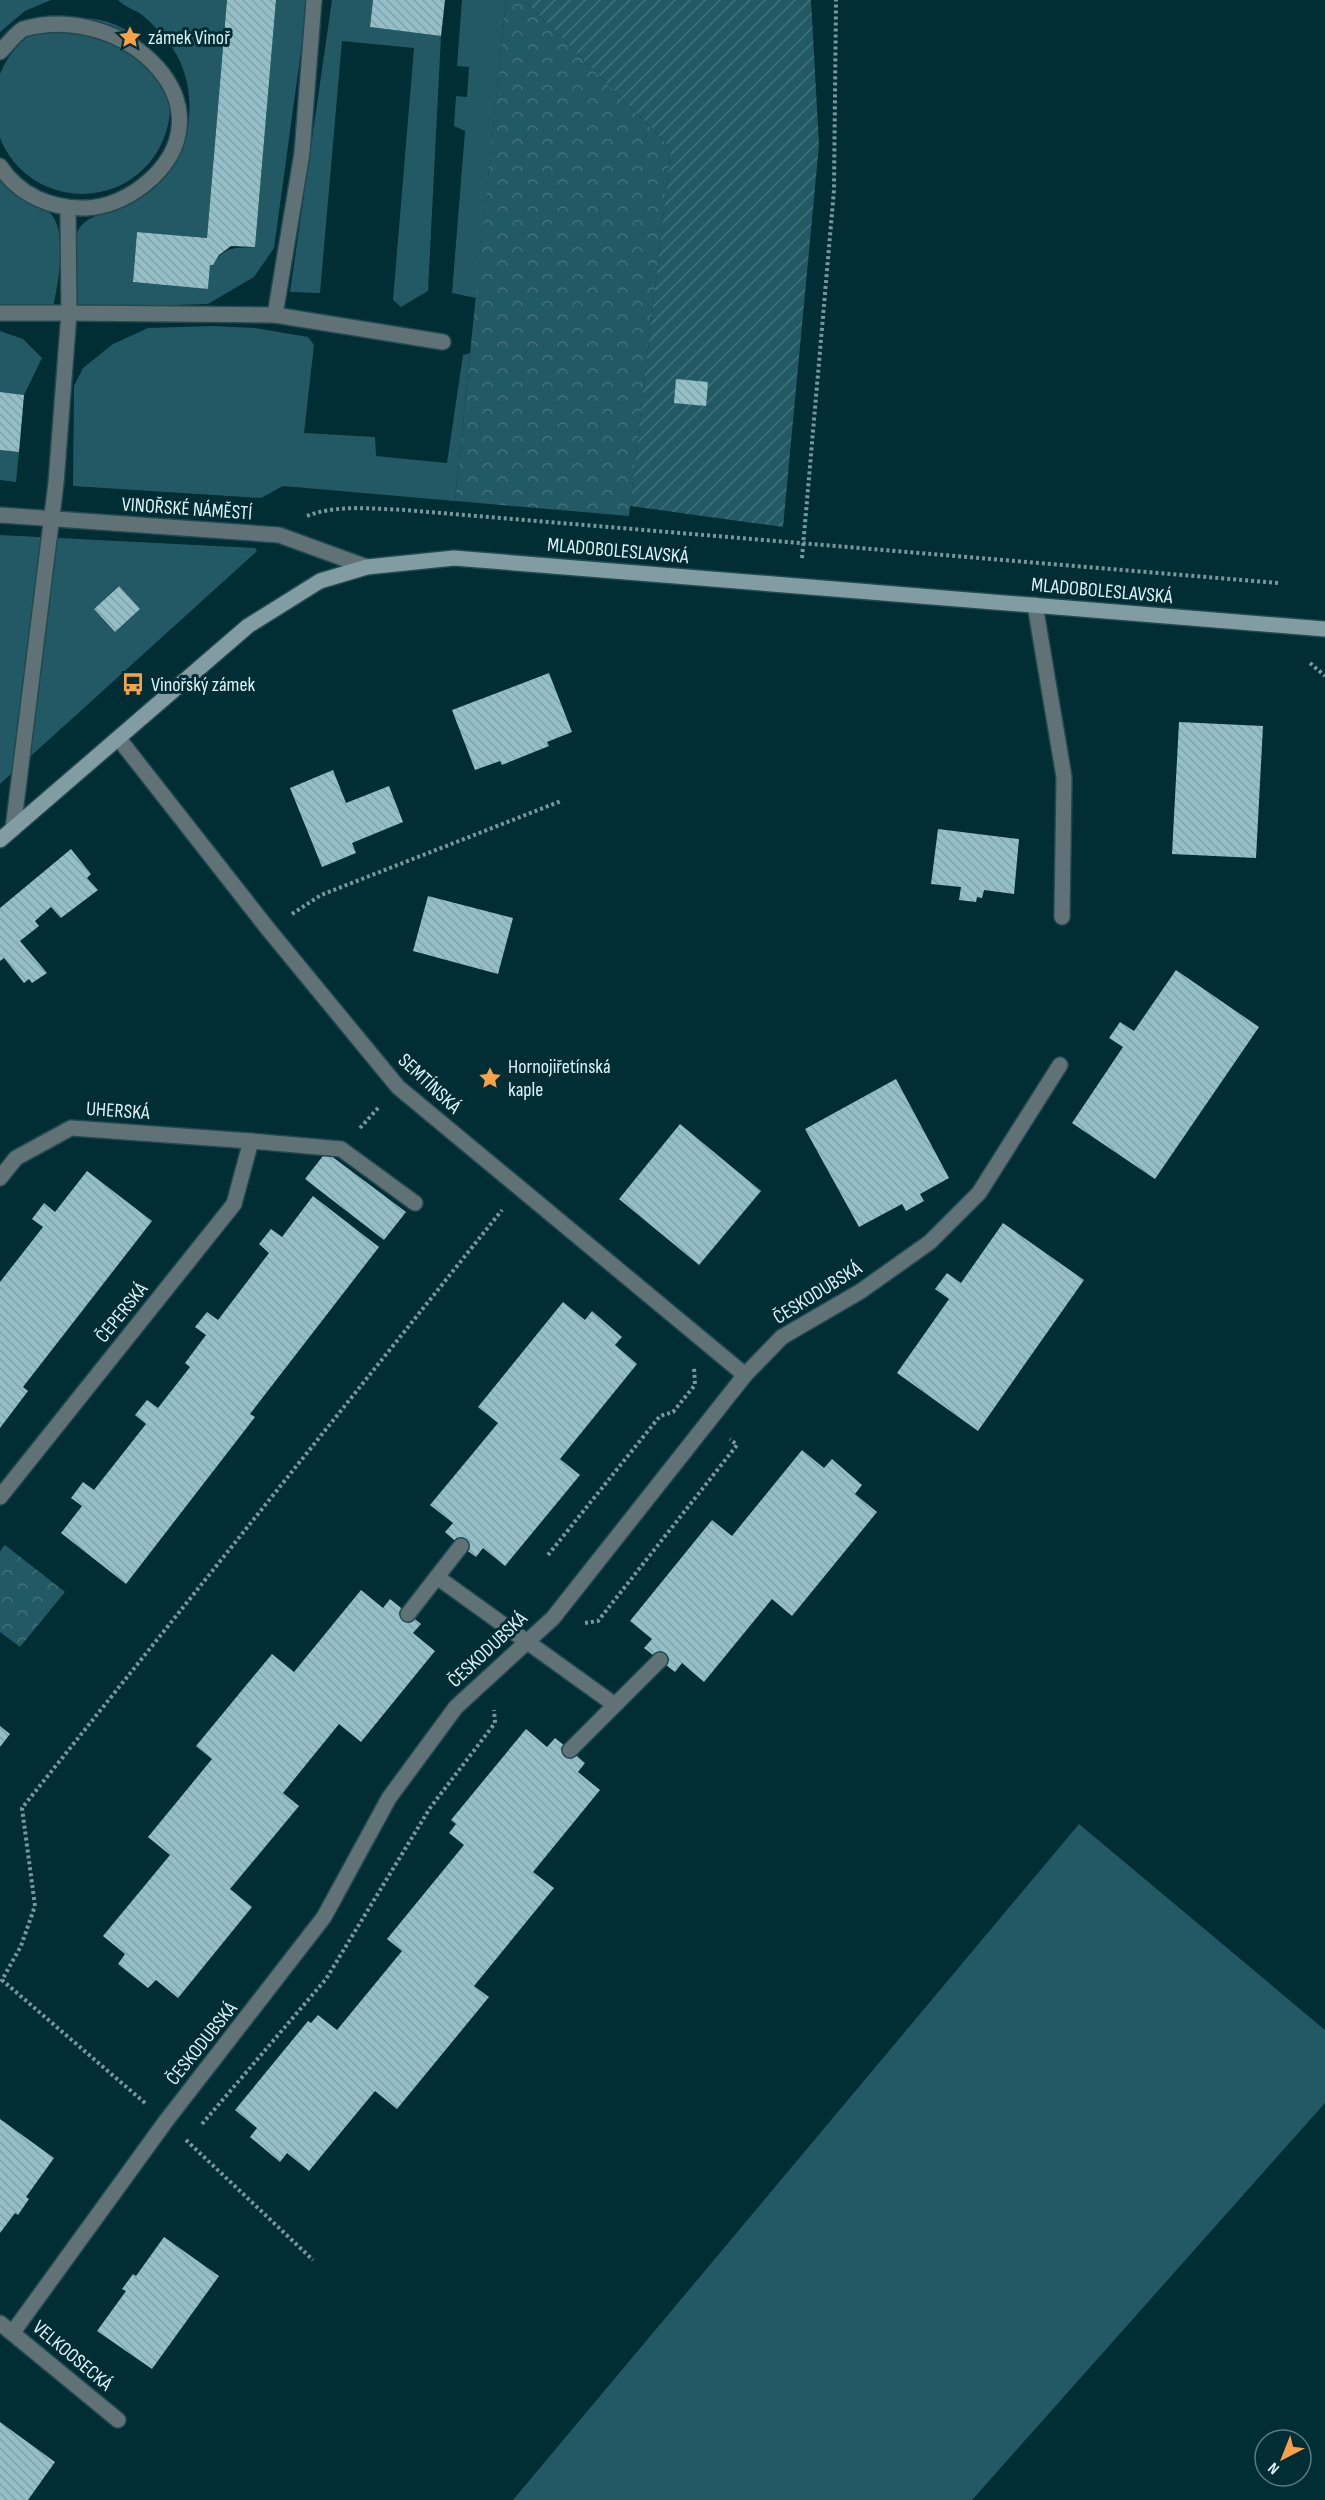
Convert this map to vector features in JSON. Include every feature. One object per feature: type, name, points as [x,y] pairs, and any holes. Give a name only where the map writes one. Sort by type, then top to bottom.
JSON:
[{"type":"main road","name":"MLADOBOLESLAVSKÁ","points":[[0,840],[248,626],[321,581],[367,567],[454,558],[1325,629]]},
{"type":"street","points":[[275,315],[302,153],[315,0]]},
{"type":"street","points":[[0,52],[22,29],[53,15],[75,12]]},
{"type":"street","points":[[0,166],[9,179],[36,199],[68,209],[100,207],[129,196],[154,177],[171,150],[179,120],[177,89],[166,60],[145,36]]},
{"type":"street","points":[[13,829],[56,483],[69,313],[68,209]]},
{"type":"street","points":[[0,313],[275,315],[443,342]]},
{"type":"street","name":"VINOŘSKÉ NÁMĚSTÍ","points":[[0,515],[279,535],[367,567]]},
{"type":"street","points":[[1035,605],[1064,777],[1062,917]]},
{"type":"street","name":"SEMTÍNSKÁ","points":[[119,739],[268,929],[398,1087],[745,1376]]},
{"type":"street","name":"ČESKODUBSKÁ","points":[[13,2332],[166,2121],[324,1917],[389,1798],[456,1707],[553,1618],[745,1376],[782,1337],[861,1291],[930,1242],[979,1193],[1060,1065]]},
{"type":"street","name":"UHERSKÁ","points":[[0,1178],[16,1158],[72,1128],[341,1149]]},
{"type":"street","name":"ČEPERSKÁ","points":[[0,1497],[234,1204],[251,1142]]},
{"type":"street","points":[[341,1149],[415,1203]]},
{"type":"street","points":[[408,1614],[461,1546]]},
{"type":"street","points":[[437,1577],[615,1705]]},
{"type":"street","points":[[570,1750],[660,1660]]},
{"type":"street","name":"VELKOOSECKÁ","points":[[0,2323],[118,2420]]},
{"type":"path","points":[[803,542],[834,190],[836,0]]},
{"type":"path","points":[[279,535],[289,524],[319,512],[383,509],[1278,583]]},
{"type":"path","points":[[1310,663],[1325,676]]},
{"type":"path","points":[[268,929],[321,895],[561,801]]},
{"type":"path","points":[[341,1149],[398,1087]]},
{"type":"path","points":[[313,2260],[166,2121],[1,1981],[21,1947],[35,1906],[22,1808],[504,1208],[513,1215]]},
{"type":"path","points":[[548,1555],[660,1416],[673,1412],[695,1385],[693,1365]]},
{"type":"path","points":[[544,1654],[576,1624],[598,1621],[737,1445],[683,1400]]},
{"type":"path","points":[[188,2141],[326,1979],[430,1808],[495,1724],[493,1704]]},
{"type":"green space","points":[[0,0],[51,0],[25,11],[0,32]]},
{"type":"green space","points":[[118,0],[227,0],[207,238],[137,232],[133,282],[208,289],[210,265],[213,265],[221,254],[231,249],[255,247],[276,0],[308,0],[274,248],[254,277],[208,304],[75,308],[74,249],[80,227],[94,217],[138,200],[157,185],[171,168],[182,148],[188,126],[187,81],[179,60],[167,40],[151,23]]},
{"type":"green space","points":[[332,0],[373,0],[370,27],[441,36],[428,291],[401,307],[393,300],[414,48],[342,41],[320,293],[290,292]]},
{"type":"green space","points":[[462,0],[506,0],[476,298],[452,293],[465,131],[454,126],[456,96],[467,97],[469,67],[457,66]]},
{"type":"green space","points":[[506,0],[524,0],[671,148],[629,516],[455,501]]},
{"type":"green space","points":[[524,0],[811,0],[819,145],[783,527],[630,506],[671,148]]},
{"type":"green space","points":[[82,18],[116,25],[131,33],[144,44],[155,57],[163,72],[170,106],[163,140],[155,155],[144,168],[131,179],[116,187],[82,194],[48,187],[33,179],[20,168],[9,155],[1,140],[-6,106],[1,72],[9,57],[20,44],[33,33],[48,25]]},
{"type":"green space","points":[[0,180],[21,198],[50,213],[56,221],[59,231],[60,258],[53,307],[0,307]]},
{"type":"green space","points":[[213,326],[255,328],[308,337],[314,345],[304,433],[375,437],[376,456],[447,463],[463,355],[470,353],[455,501],[283,486],[261,498],[73,486],[74,386],[83,368],[113,344],[148,328]]},
{"type":"green space","points":[[0,331],[23,339],[42,358],[24,395],[0,392]]},
{"type":"green space","points":[[0,450],[19,452],[16,482],[0,480]]},
{"type":"green space","points":[[0,535],[255,548],[257,551],[0,784]],"holes":[[[118,586],[140,609],[115,632],[94,609]]]},
{"type":"green space","points":[[5,1545],[65,1592],[20,1647],[0,1632],[0,1551]]},
{"type":"green space","points":[[1079,1824],[1325,2030],[1325,2103],[972,2500],[513,2500]]},
{"type":"building","points":[[227,0],[276,0],[255,247],[231,246],[219,255],[213,265],[210,265],[208,289],[133,282],[137,232],[207,238]]},
{"type":"building","points":[[373,0],[445,0],[441,36],[370,27]]},
{"type":"building","points":[[676,379],[708,382],[706,406],[674,403]]},
{"type":"building","points":[[0,392],[24,395],[19,452],[0,450]]},
{"type":"building","points":[[119,586],[140,609],[115,632],[94,609]]},
{"type":"building","points":[[549,673],[572,732],[547,742],[549,746],[502,765],[500,761],[475,770],[452,710]]},
{"type":"building","points":[[1179,722],[1263,726],[1256,858],[1172,854]]},
{"type":"building","points":[[333,770],[346,803],[389,786],[403,822],[352,843],[356,853],[322,867],[290,788]]},
{"type":"building","points":[[938,829],[1019,839],[1014,894],[984,890],[982,898],[977,897],[976,902],[959,900],[961,887],[931,884]]},
{"type":"building","points":[[71,849],[91,874],[87,878],[98,890],[61,918],[51,907],[35,921],[39,926],[20,941],[47,973],[32,983],[29,979],[24,983],[4,958],[0,961],[0,908]]},
{"type":"building","points":[[428,896],[513,918],[498,974],[413,951]]},
{"type":"building","points":[[1176,970],[1259,1027],[1155,1179],[1072,1123],[1123,1047],[1109,1038],[1120,1022],[1134,1031]]},
{"type":"building","points":[[896,1079],[949,1178],[920,1194],[924,1201],[906,1211],[902,1204],[859,1227],[805,1129]]},
{"type":"building","points":[[680,1124],[761,1191],[699,1265],[619,1199]]},
{"type":"building","points":[[326,1152],[406,1212],[384,1240],[305,1179]]},
{"type":"building","points":[[87,1171],[152,1221],[23,1387],[28,1391],[0,1428],[0,1282],[43,1227],[32,1219],[44,1203],[55,1212]]},
{"type":"building","points":[[313,1196],[379,1247],[250,1414],[255,1417],[126,1584],[61,1533],[82,1506],[71,1498],[83,1482],[94,1490],[146,1424],[135,1415],[147,1400],[158,1408],[190,1367],[185,1363],[206,1335],[195,1327],[207,1312],[218,1320],[269,1253],[259,1244],[271,1229],[282,1237]]},
{"type":"building","points":[[1003,1223],[1084,1280],[978,1431],[897,1373],[949,1299],[935,1289],[947,1273],[961,1283]]},
{"type":"building","points":[[563,1302],[585,1320],[592,1311],[622,1337],[615,1345],[637,1364],[560,1459],[580,1475],[505,1566],[483,1548],[476,1557],[461,1546],[445,1532],[453,1523],[430,1505],[498,1423],[478,1407]]},
{"type":"building","points":[[802,1450],[824,1468],[832,1459],[862,1485],[855,1494],[877,1512],[792,1616],[772,1599],[704,1682],[682,1663],[675,1672],[644,1648],[652,1639],[630,1621],[712,1520],[732,1536]]},
{"type":"building","points":[[361,1590],[383,1608],[390,1599],[421,1624],[413,1633],[435,1651],[361,1742],[339,1724],[283,1793],[299,1806],[230,1889],[252,1907],[178,1998],[156,1980],[148,1988],[118,1964],[125,1954],[103,1936],[170,1855],[148,1837],[212,1759],[196,1746],[272,1654],[294,1672]]},
{"type":"building","points":[[0,1726],[10,1734],[0,1747]]},
{"type":"building","points":[[526,1729],[547,1747],[555,1738],[570,1750],[585,1763],[578,1772],[600,1790],[533,1872],[554,1888],[474,1986],[489,1997],[397,2109],[375,2091],[309,2171],[287,2153],[280,2162],[250,2137],[257,2128],[235,2110],[308,2021],[311,2023],[318,2015],[337,2030],[402,1951],[387,1939],[464,1845],[449,1833],[456,1824],[451,1820]]},
{"type":"building","points":[[0,2119],[54,2158],[26,2197],[29,2199],[18,2215],[15,2213],[0,2233]]},
{"type":"building","points":[[164,2237],[219,2276],[152,2369],[97,2331],[126,2291],[122,2289],[133,2274],[136,2276]]},
{"type":"building","points":[[0,2422],[55,2462],[28,2500],[0,2500]]},
{"type":"place","name":"zámek Vinoř","points":[[130,37]]},
{"type":"place","name":"Vinořský zámek","points":[[133,684]]},
{"type":"place","name":"Hornojiřetínská kaple","points":[[490,1078]]}]
